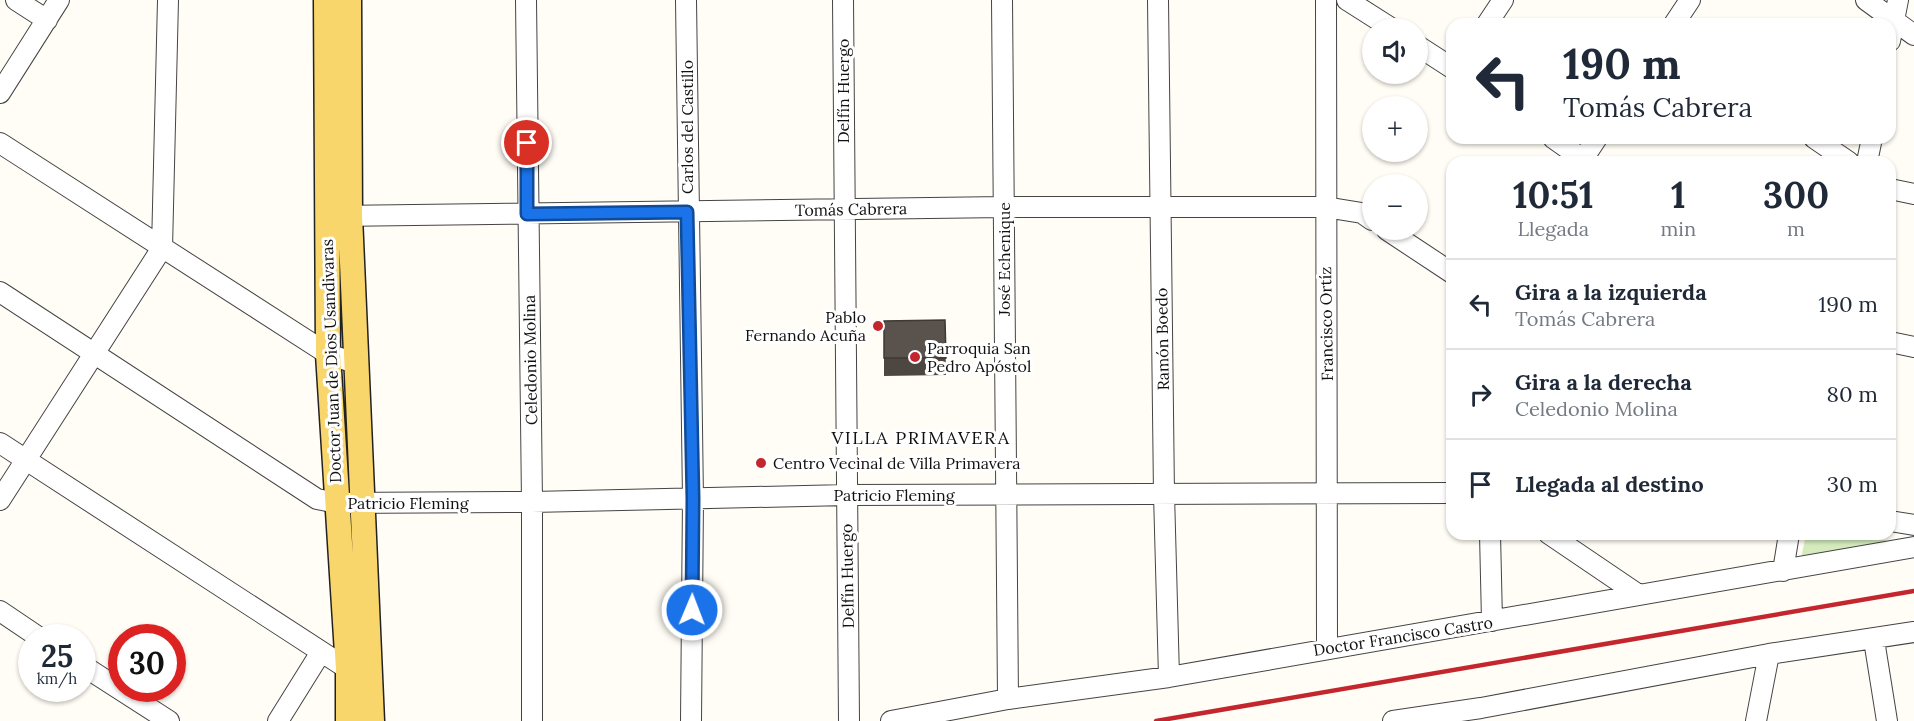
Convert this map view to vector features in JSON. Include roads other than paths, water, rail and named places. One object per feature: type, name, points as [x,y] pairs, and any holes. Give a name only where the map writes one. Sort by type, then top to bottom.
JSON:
[{"type":"main road","name":"Doctor Juan de Dios Usandivaras","points":[[326,0],[338,216],[355,363],[361,502],[359,669],[348,721]]},
{"type":"main road","name":"Doctor Juan de Dios Usandivaras","points":[[349,0],[338,216],[328,354],[337,503],[359,669],[372,721]]},
{"type":"street","points":[[16,0],[47,20]]},
{"type":"street","points":[[0,93],[59,0]]},
{"type":"street","points":[[0,500],[162,248],[168,0]]},
{"type":"street","name":"Celedonio Molina","points":[[526,0],[532,502],[532,721]]},
{"type":"street","name":"Carlos del Castillo","points":[[686,0],[687,212],[693,499],[691,721]]},
{"type":"street","name":"Delfín Huergo","points":[[843,0],[849,721]]},
{"type":"street","name":"José Echenique","points":[[1002,0],[1008,699]]},
{"type":"street","name":"Ramón Boedo","points":[[1158,0],[1164,494],[1169,677]]},
{"type":"street","name":"Francisco Ortíz","points":[[1326,0],[1324,207],[1327,648]]},
{"type":"street","points":[[1347,0],[1375,18]]},
{"type":"street","points":[[1491,18],[1503,0]]},
{"type":"street","points":[[1678,18],[1690,0]]},
{"type":"street","points":[[1866,0],[1896,9],[1914,35]]},
{"type":"street","points":[[1428,52],[1446,64]]},
{"type":"street","points":[[0,143],[328,354],[355,363]]},
{"type":"street","points":[[1561,144],[1577,156]]},
{"type":"street","points":[[1823,144],[1840,156]]},
{"type":"street","points":[[1896,190],[1914,194]]},
{"type":"street","name":"Tomás Cabrera","points":[[338,216],[1004,207],[1324,207],[1362,213]]},
{"type":"street","points":[[1402,240],[1446,269]]},
{"type":"street","points":[[0,292],[317,499],[337,503]]},
{"type":"street","points":[[1896,343],[1914,347]]},
{"type":"street","points":[[0,443],[321,652],[359,669]]},
{"type":"street","name":"Patricio Fleming","points":[[337,503],[532,502],[847,495],[1327,491],[1446,493]]},
{"type":"street","points":[[1896,522],[1914,525]]},
{"type":"street","points":[[1490,540],[1492,621]]},
{"type":"street","points":[[1558,540],[1639,595]]},
{"type":"street","points":[[1783,571],[1788,540]]},
{"type":"street","name":"Doctor Francisco Castro","points":[[891,721],[1008,699],[1169,677],[1914,547]]},
{"type":"street","points":[[0,611],[19,624]]},
{"type":"street","points":[[1394,721],[1483,714],[1770,654],[1914,633]]},
{"type":"street","points":[[1874,640],[1887,721]]},
{"type":"street","points":[[278,721],[321,652]]},
{"type":"street","points":[[1756,721],[1770,654]]},
{"type":"street","points":[[96,674],[169,721]]},
{"type":"railway","points":[[1156,721],[1914,591]]},
{"type":"place","name":"Pablo Fernando Acuña","points":[[878,326]]},
{"type":"place","name":"Parroquia San Pedro Apóstol","points":[[915,357]]},
{"type":"place","name":"Centro Vecinal de Villa Primavera","points":[[761,463]]},
{"type":"district","name":"VILLA PRIMAVERA","points":[[921,438]]}]
